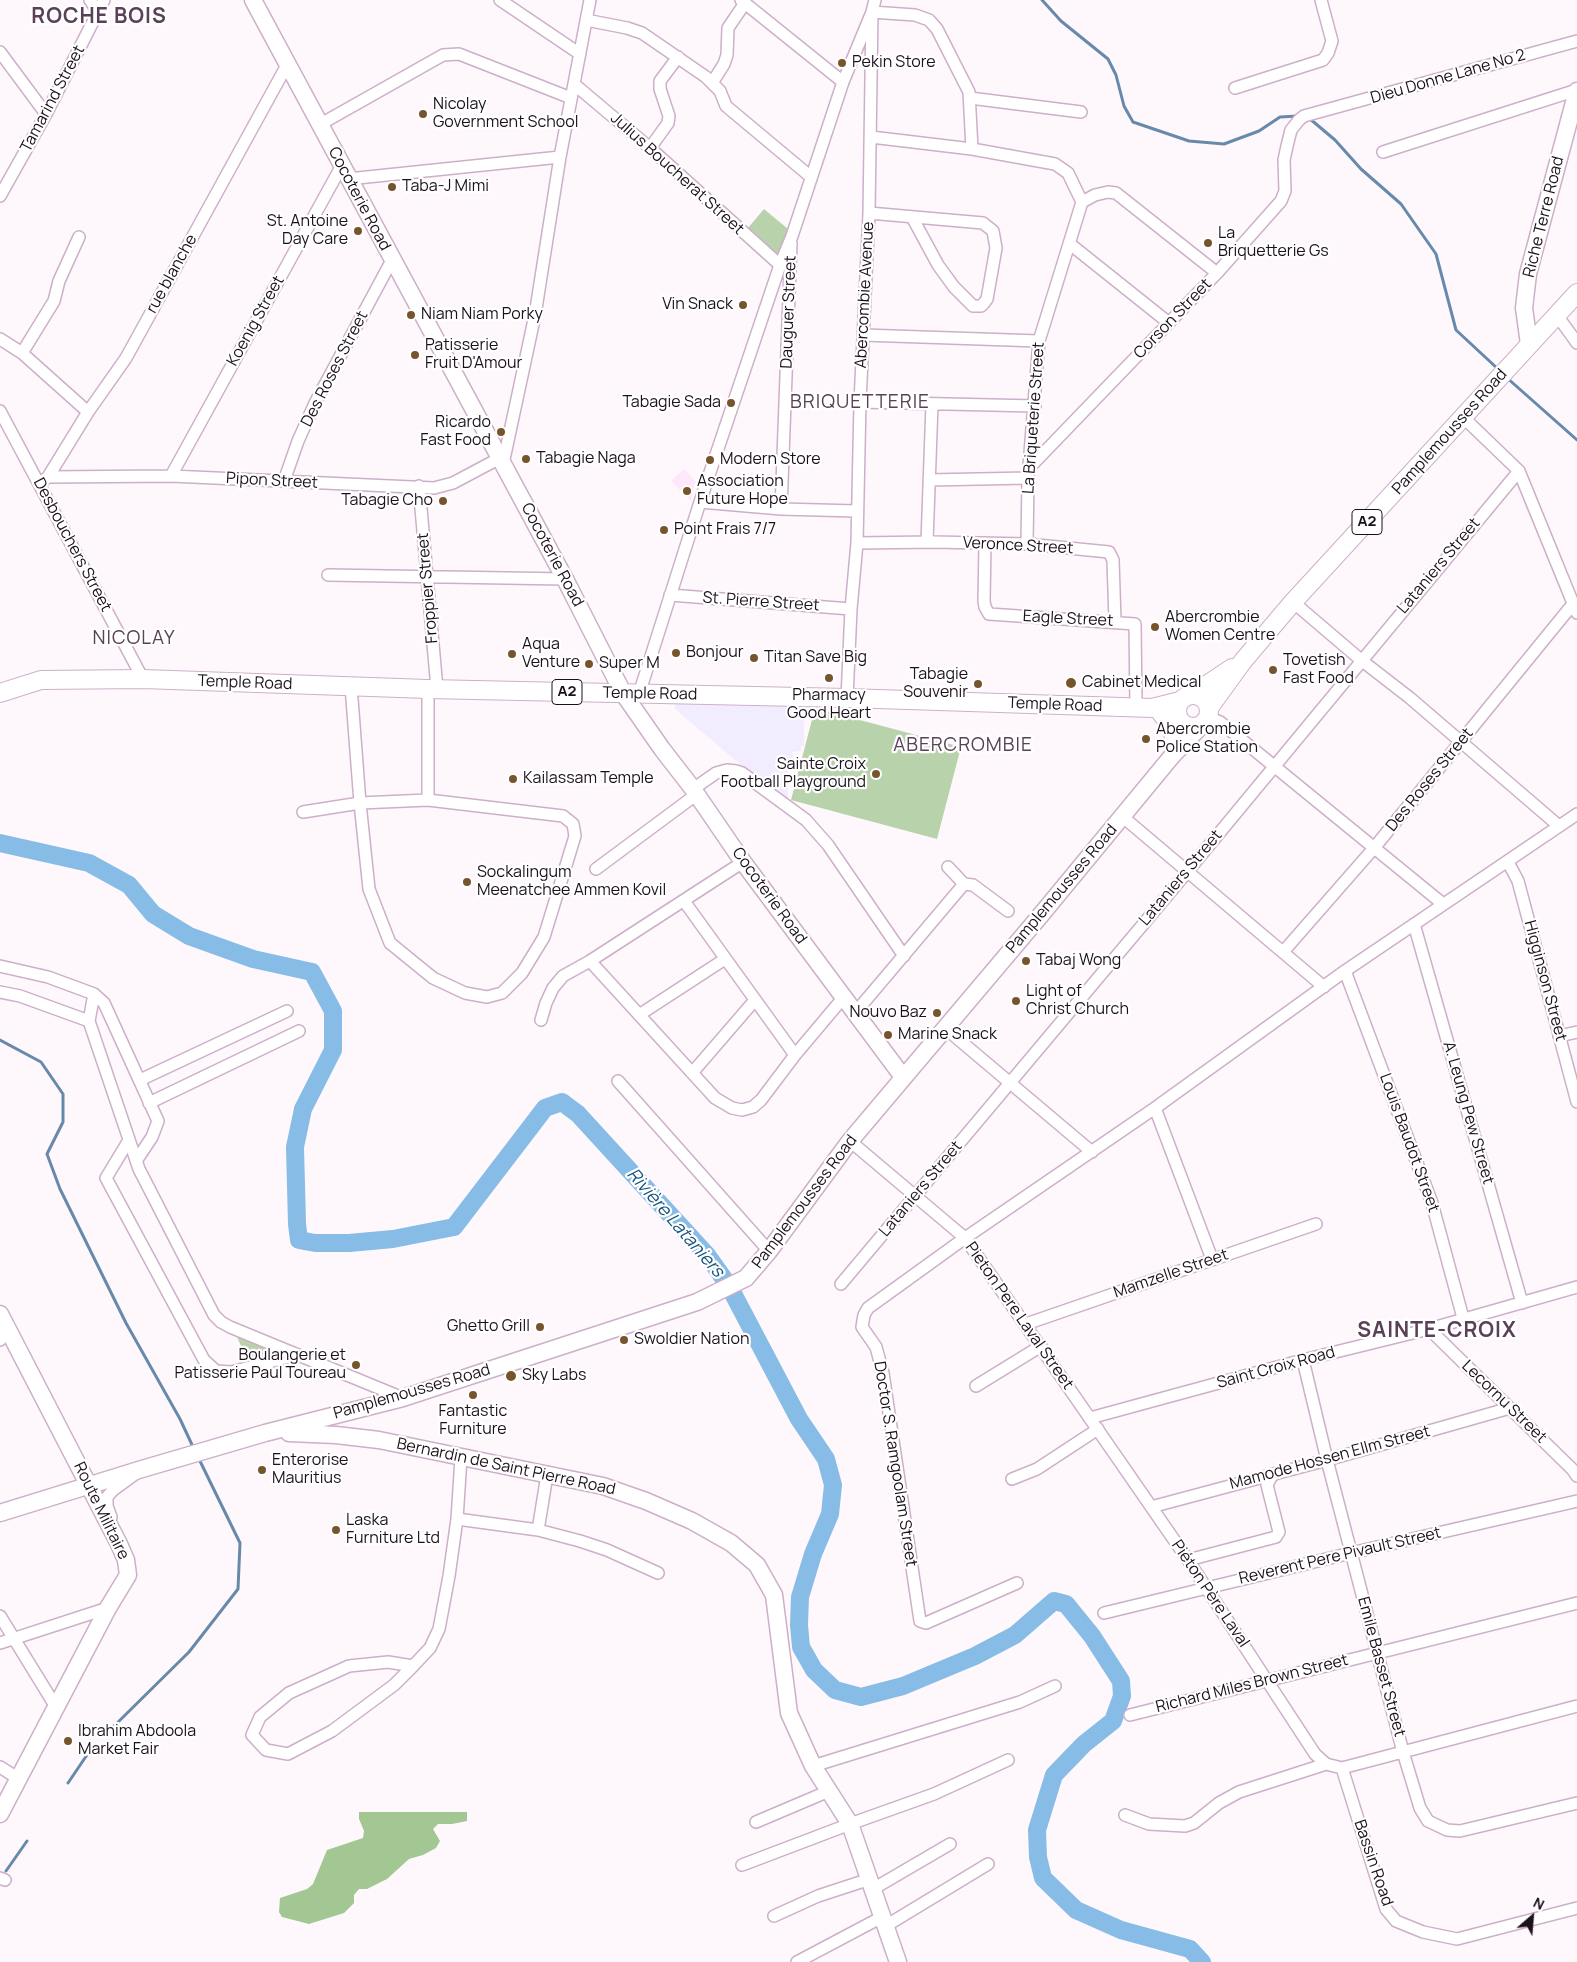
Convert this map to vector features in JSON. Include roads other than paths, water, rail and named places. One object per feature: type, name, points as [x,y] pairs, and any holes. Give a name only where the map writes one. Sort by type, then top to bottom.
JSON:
[{"type":"main road","name":"Cocoterie Road","points":[[253,0],[565,579],[662,749],[695,792],[743,862],[903,1077]]},
{"type":"main road","name":"Riche Terre Road","points":[[1529,344],[1524,308],[1528,274],[1577,91]]},
{"type":"main road","name":"Pamplemousses Road","points":[[0,1513],[265,1433],[403,1398],[697,1302],[746,1278],[769,1251],[850,1141],[1123,817],[1173,750],[1206,717],[1243,660],[1293,602],[1577,293]]},
{"type":"main road","name":"Pamplemousses Road","points":[[1187,698],[1243,660]]},
{"type":"main road","name":"Temple Road","points":[[0,693],[41,680],[143,680],[433,689],[848,698],[1150,709],[1187,698]]},
{"type":"main road","points":[[1173,750],[1181,721],[1177,710],[1187,698],[1202,697],[1206,717]]},
{"type":"main road","name":"Temple Road","points":[[1150,709],[1181,721]]},
{"type":"main road","points":[[1150,709],[1172,727],[1173,750]]},
{"type":"main road","name":"A2","points":[[1181,721],[1194,727],[1206,717]]},
{"type":"main road","name":"Route Militaire","points":[[0,1314],[4,1335],[78,1462],[88,1486],[119,1544],[126,1560],[128,1575],[108,1608],[0,1814]]},
{"type":"main road","points":[[345,1412],[354,1436]]},
{"type":"main road","name":"Bernardin de Saint Pierre Road","points":[[345,1412],[356,1424],[379,1440]]},
{"type":"main road","name":"Bernardin de Saint Pierre Road","points":[[265,1433],[354,1436],[603,1486],[646,1501],[692,1521],[731,1543],[757,1566],[774,1595],[789,1714],[813,1766],[850,1824],[898,1962]]},
{"type":"street","points":[[90,0],[98,12]]},
{"type":"street","name":"Tamarind Street","points":[[0,196],[46,114],[104,0]]},
{"type":"street","points":[[500,0],[580,54]]},
{"type":"street","points":[[501,461],[535,315],[560,156],[590,0]]},
{"type":"street","points":[[631,693],[670,595],[780,265],[792,236],[844,82],[875,0]]},
{"type":"street","points":[[1235,88],[1323,60],[1328,53],[1332,41],[1323,0]]},
{"type":"street","points":[[712,83],[727,56],[728,28],[743,2],[844,82]]},
{"type":"street","points":[[872,12],[915,15],[929,20],[937,30],[968,86],[972,149]]},
{"type":"street","name":"Abercombie Avenue","points":[[848,698],[851,609],[857,543],[856,511],[869,213],[872,12]]},
{"type":"street","points":[[586,20],[642,33],[706,77],[720,92],[726,106],[811,177]]},
{"type":"street","name":"Dieu Donne Lane No 2","points":[[1319,113],[1577,41]]},
{"type":"street","points":[[0,52],[5,68],[46,114]]},
{"type":"street","points":[[319,125],[443,55],[459,54],[571,98]]},
{"type":"street","points":[[650,148],[668,123],[669,116],[660,89],[660,81],[678,58]]},
{"type":"street","name":"rue blanche","points":[[44,480],[126,358],[287,65]]},
{"type":"street","name":"Julius Boucherat Street","points":[[574,84],[650,148],[780,265]]},
{"type":"street","points":[[1383,152],[1577,91]]},
{"type":"street","points":[[970,98],[1081,112]]},
{"type":"street","name":"Corson Street","points":[[1029,473],[1217,273],[1284,196],[1284,160],[1290,133],[1296,122],[1304,116],[1319,113]]},
{"type":"street","points":[[871,137],[972,149],[1055,164],[1068,173],[1082,202],[1095,195],[1108,192],[1116,193],[1217,273]]},
{"type":"street","points":[[345,173],[560,156]]},
{"type":"street","name":"Koenig Street","points":[[171,476],[345,173]]},
{"type":"street","name":"La Briqueterie Street","points":[[1027,544],[1029,473],[1038,341],[1082,202]]},
{"type":"street","points":[[869,213],[983,223],[993,231],[996,248],[987,299],[980,306],[974,306],[954,287],[938,265],[912,217]]},
{"type":"street","name":"Dauguer Street","points":[[781,509],[792,236]]},
{"type":"street","points":[[22,353],[54,301],[59,281],[79,237]]},
{"type":"street","points":[[1070,244],[1169,323]]},
{"type":"street","name":"Des Roses Street","points":[[284,482],[298,441],[315,403],[392,260]]},
{"type":"street","points":[[1556,314],[1577,343]]},
{"type":"street","points":[[863,335],[1038,341]]},
{"type":"street","points":[[0,339],[22,353],[88,412]]},
{"type":"street","points":[[860,402],[1035,406]]},
{"type":"street","points":[[927,542],[932,404]]},
{"type":"street","name":"Desbouchers Street","points":[[0,411],[44,480],[143,680]]},
{"type":"street","points":[[1464,418],[1518,471],[1575,609]]},
{"type":"street","name":"Pipon Street","points":[[44,480],[171,476],[434,488],[453,483],[501,461]]},
{"type":"street","name":"Lataniers Street","points":[[841,1284],[1187,872],[1518,471]]},
{"type":"street","points":[[929,480],[1029,473]]},
{"type":"street","name":"Froppier Street","points":[[419,486],[428,577],[433,689],[428,800]]},
{"type":"street","points":[[700,502],[781,509],[856,511]]},
{"type":"street","name":"Veronce Street","points":[[857,543],[1027,544],[1109,552],[1113,560],[1116,621]]},
{"type":"street","name":"Eagle Street","points":[[985,543],[984,600],[989,614],[1116,621],[1133,623],[1136,626],[1150,709]]},
{"type":"street","points":[[328,575],[565,579]]},
{"type":"street","name":"St. Pierre Street","points":[[670,595],[851,609]]},
{"type":"street","points":[[1293,602],[1361,660],[1410,698],[1559,826]]},
{"type":"street","name":"Des Roses Street","points":[[1283,952],[1374,848],[1461,742],[1575,609]]},
{"type":"street","points":[[303,812],[360,803],[428,800],[563,816],[573,824],[575,836],[544,937],[522,973],[502,993],[487,996],[465,993],[433,978],[390,942],[370,889],[360,803],[351,686]]},
{"type":"street","points":[[1206,717],[1220,722],[1443,904]]},
{"type":"street","points":[[596,869],[695,792],[716,773],[727,770],[736,771],[742,773],[806,820],[828,846],[904,956]]},
{"type":"street","points":[[965,1238],[1155,1108],[1345,971],[1577,814]]},
{"type":"street","points":[[1123,817],[1324,986]]},
{"type":"street","points":[[541,1020],[546,1003],[558,980],[743,862]]},
{"type":"street","name":"Higginson Street","points":[[1508,862],[1518,881],[1577,1102]]},
{"type":"street","points":[[948,867],[964,884],[973,885],[1008,911]]},
{"type":"street","points":[[854,1013],[964,884]]},
{"type":"street","points":[[684,901],[795,1055]]},
{"type":"street","name":"A. Leung Pew Street","points":[[1414,924],[1522,1303]]},
{"type":"street","points":[[639,1015],[725,958]]},
{"type":"street","points":[[590,961],[716,1098],[732,1108],[742,1110],[753,1107],[761,1100],[795,1055],[843,998]]},
{"type":"street","points":[[0,966],[48,977],[94,994],[104,1003],[158,1121],[152,1137],[136,1161]]},
{"type":"street","name":"Louis Baudot Street","points":[[1345,971],[1432,1203],[1463,1318]]},
{"type":"street","points":[[0,992],[20,996],[89,1021]]},
{"type":"street","points":[[94,994],[89,1021],[136,1161],[214,1315],[230,1327],[403,1398]]},
{"type":"street","points":[[692,1073],[755,1000]]},
{"type":"street","points":[[140,1080],[286,1011]]},
{"type":"street","points":[[945,1028],[1092,1152]]},
{"type":"street","points":[[150,1103],[300,1031]]},
{"type":"street","points":[[1559,1036],[1577,1032]]},
{"type":"street","points":[[618,1081],[769,1251]]},
{"type":"street","points":[[1155,1108],[1212,1259]]},
{"type":"street","points":[[129,1140],[106,1178],[204,1360],[216,1371],[231,1372],[296,1355]]},
{"type":"street","name":"Pieton Pere Laval Street","points":[[850,1141],[965,1238],[1090,1418]]},
{"type":"street","name":"Mamzelle Street","points":[[1026,1324],[1316,1224]]},
{"type":"street","name":"Doctor S. Ramgoolam Street","points":[[965,1238],[868,1308],[864,1315],[862,1326],[876,1347],[883,1373],[918,1616],[921,1622],[926,1623],[1017,1583]]},
{"type":"street","name":"Saint Croix Road","points":[[1090,1418],[1303,1360],[1429,1329],[1463,1318],[1577,1289]]},
{"type":"street","name":"Lecornu Street","points":[[1429,1329],[1577,1476]]},
{"type":"street","points":[[976,1386],[1041,1346]]},
{"type":"street","name":"Emile Basset Street","points":[[1303,1360],[1403,1752],[1420,1808],[1428,1822],[1447,1830],[1460,1830],[1577,1803]]},
{"type":"street","name":"Mamode Hossen Ellm Street","points":[[1151,1507],[1510,1408]]},
{"type":"street","name":"Piéton Père Laval","points":[[1090,1418],[1207,1588],[1315,1754],[1333,1766]]},
{"type":"street","points":[[1012,1479],[1037,1469],[1098,1429]]},
{"type":"street","points":[[413,1666],[388,1662],[349,1666],[289,1693],[260,1717],[252,1735],[266,1750],[288,1754],[332,1731],[394,1685],[413,1666],[430,1648],[439,1629],[449,1576],[457,1519],[462,1458]]},
{"type":"street","points":[[119,1544],[107,1506],[108,1497],[113,1490],[142,1469]]},
{"type":"street","points":[[1188,1560],[1276,1537],[1279,1532],[1267,1485],[1271,1477],[1277,1473]]},
{"type":"street","points":[[538,1530],[547,1475]]},
{"type":"street","name":"Reverent Pere Pivault Street","points":[[1104,1614],[1351,1553],[1577,1501]]},
{"type":"street","points":[[457,1519],[538,1530],[580,1541],[607,1550],[658,1573]]},
{"type":"street","name":"Richard Miles Brown Street","points":[[1130,1715],[1577,1603]]},
{"type":"street","points":[[0,1643],[108,1608]]},
{"type":"street","points":[[0,1616],[56,1707]]},
{"type":"street","points":[[813,1766],[1020,1702],[1055,1686]]},
{"type":"street","points":[[1125,1815],[1149,1824],[1185,1826],[1194,1823],[1219,1803],[1239,1792],[1333,1766],[1403,1752],[1577,1706]]},
{"type":"street","points":[[742,1865],[934,1794],[1008,1760]]},
{"type":"street","name":"Bassin Road","points":[[1333,1766],[1386,1909],[1396,1921],[1423,1932],[1457,1938],[1577,1908]]},
{"type":"street","points":[[0,1767],[19,1779]]},
{"type":"street","points":[[756,1822],[828,1790]]},
{"type":"street","points":[[774,1916],[818,1896],[871,1884],[950,1844]]},
{"type":"street","points":[[797,1962],[883,1922],[988,1864]]},
{"type":"waterway","points":[[1042,0],[1061,21],[1108,59],[1116,75],[1124,106],[1133,122],[1189,141],[1224,144],[1259,131],[1280,117],[1298,116]]},
{"type":"waterway","points":[[1309,118],[1335,140],[1361,169],[1401,204],[1436,254],[1456,330],[1498,369]]},
{"type":"waterway","points":[[1506,377],[1577,440]]},
{"type":"waterway","name":"Rivière Lataniers","points":[[0,843],[89,863],[129,885],[153,914],[189,936],[253,959],[312,972],[333,1011],[333,1050],[303,1109],[295,1147],[299,1240],[315,1243],[349,1243],[393,1239],[454,1227],[545,1108],[562,1102],[578,1114],[707,1255],[729,1286],[799,1419],[826,1459],[833,1485],[830,1514],[813,1554],[800,1597],[799,1625],[801,1647],[814,1670],[835,1690],[861,1697],[903,1686],[975,1656],[1015,1635],[1054,1601],[1066,1604],[1092,1636],[1121,1681],[1122,1696],[1113,1721],[1084,1744],[1054,1775],[1037,1830],[1038,1857],[1043,1878],[1076,1910],[1121,1930],[1190,1949],[1202,1962]]},
{"type":"waterway","points":[[0,1040],[41,1062],[63,1094],[63,1122],[47,1154],[60,1189],[126,1323],[180,1419],[194,1449]]},
{"type":"waterway","points":[[112,1728],[189,1652],[238,1589],[240,1543],[198,1457]]},
{"type":"waterway","points":[[68,1783],[91,1749]]},
{"type":"waterway","points":[[6,1871],[27,1841]]},
{"type":"place","name":"Pekin Store","points":[[842,63]]},
{"type":"place","name":"Nicolay Government School","points":[[423,114]]},
{"type":"place","name":"Taba-J Mimi","points":[[392,187]]},
{"type":"place","name":"St. Antoine Day Care","points":[[358,231]]},
{"type":"place","name":"La Briquetterie Gs","points":[[1208,243]]},
{"type":"place","name":"Vin Snack","points":[[743,305]]},
{"type":"place","name":"Niam Niam Porky","points":[[411,315]]},
{"type":"place","name":"Patisserie Fruit D'Amour","points":[[415,355]]},
{"type":"place","name":"Tabagie Sada","points":[[731,403]]},
{"type":"place","name":"Ricardo Fast Food","points":[[501,432]]},
{"type":"place","name":"Tabagie Naga","points":[[526,459]]},
{"type":"place","name":"Modern Store","points":[[710,460]]},
{"type":"place","name":"Association Future Hope","points":[[687,491]]},
{"type":"place","name":"Tabagie Cho","points":[[443,501]]},
{"type":"place","name":"Point Frais 7/7","points":[[664,530]]},
{"type":"place","name":"Abercrombie Women Centre","points":[[1155,627]]},
{"type":"place","name":"Bonjour","points":[[676,653]]},
{"type":"place","name":"Aqua Venture","points":[[512,654]]},
{"type":"place","name":"Titan Save Big","points":[[754,658]]},
{"type":"place","name":"Super M","points":[[589,664]]},
{"type":"place","name":"Tovetish Fast Food","points":[[1273,670]]},
{"type":"place","name":"Pharmacy Good Heart","points":[[829,678]]},
{"type":"place","name":"Cabinet Medical","points":[[1071,683]]},
{"type":"place","name":"Tabagie Souvenir","points":[[978,684]]},
{"type":"place","name":"Abercrombie Police Station","points":[[1146,739]]},
{"type":"place","name":"Sainte Croix Football Playground","points":[[876,774]]},
{"type":"place","name":"Kailassam Temple","points":[[513,779]]},
{"type":"place","name":"Sockalingum Meenatchee Ammen Kovil","points":[[467,882]]},
{"type":"place","name":"Tabaj Wong","points":[[1026,961]]},
{"type":"place","name":"Light of Christ Church","points":[[1016,1001]]},
{"type":"place","name":"Nouvo Baz","points":[[937,1013]]},
{"type":"place","name":"Marine Snack","points":[[888,1035]]},
{"type":"place","name":"Ghetto Grill","points":[[540,1327]]},
{"type":"place","name":"Swoldier Nation","points":[[624,1340]]},
{"type":"place","name":"Boulangerie et Patisserie Paul Toureau","points":[[356,1365]]},
{"type":"place","name":"Sky Labs","points":[[511,1376]]},
{"type":"place","name":"Fantastic Furniture","points":[[473,1395]]},
{"type":"place","name":"Enterorise Mauritius","points":[[262,1470]]},
{"type":"place","name":"Laska Furniture Ltd","points":[[336,1530]]},
{"type":"place","name":"Ibrahim Abdoola Market Fair","points":[[68,1741]]},
{"type":"district","name":"ROCHE BOIS","points":[[99,17]]},
{"type":"district","name":"BRIQUETTERIE","points":[[860,403]]},
{"type":"district","name":"NICOLAY","points":[[134,639]]},
{"type":"district","name":"ABERCROMBIE","points":[[963,746]]},
{"type":"district","name":"SAINTE-CROIX","points":[[1437,1331]]}]
